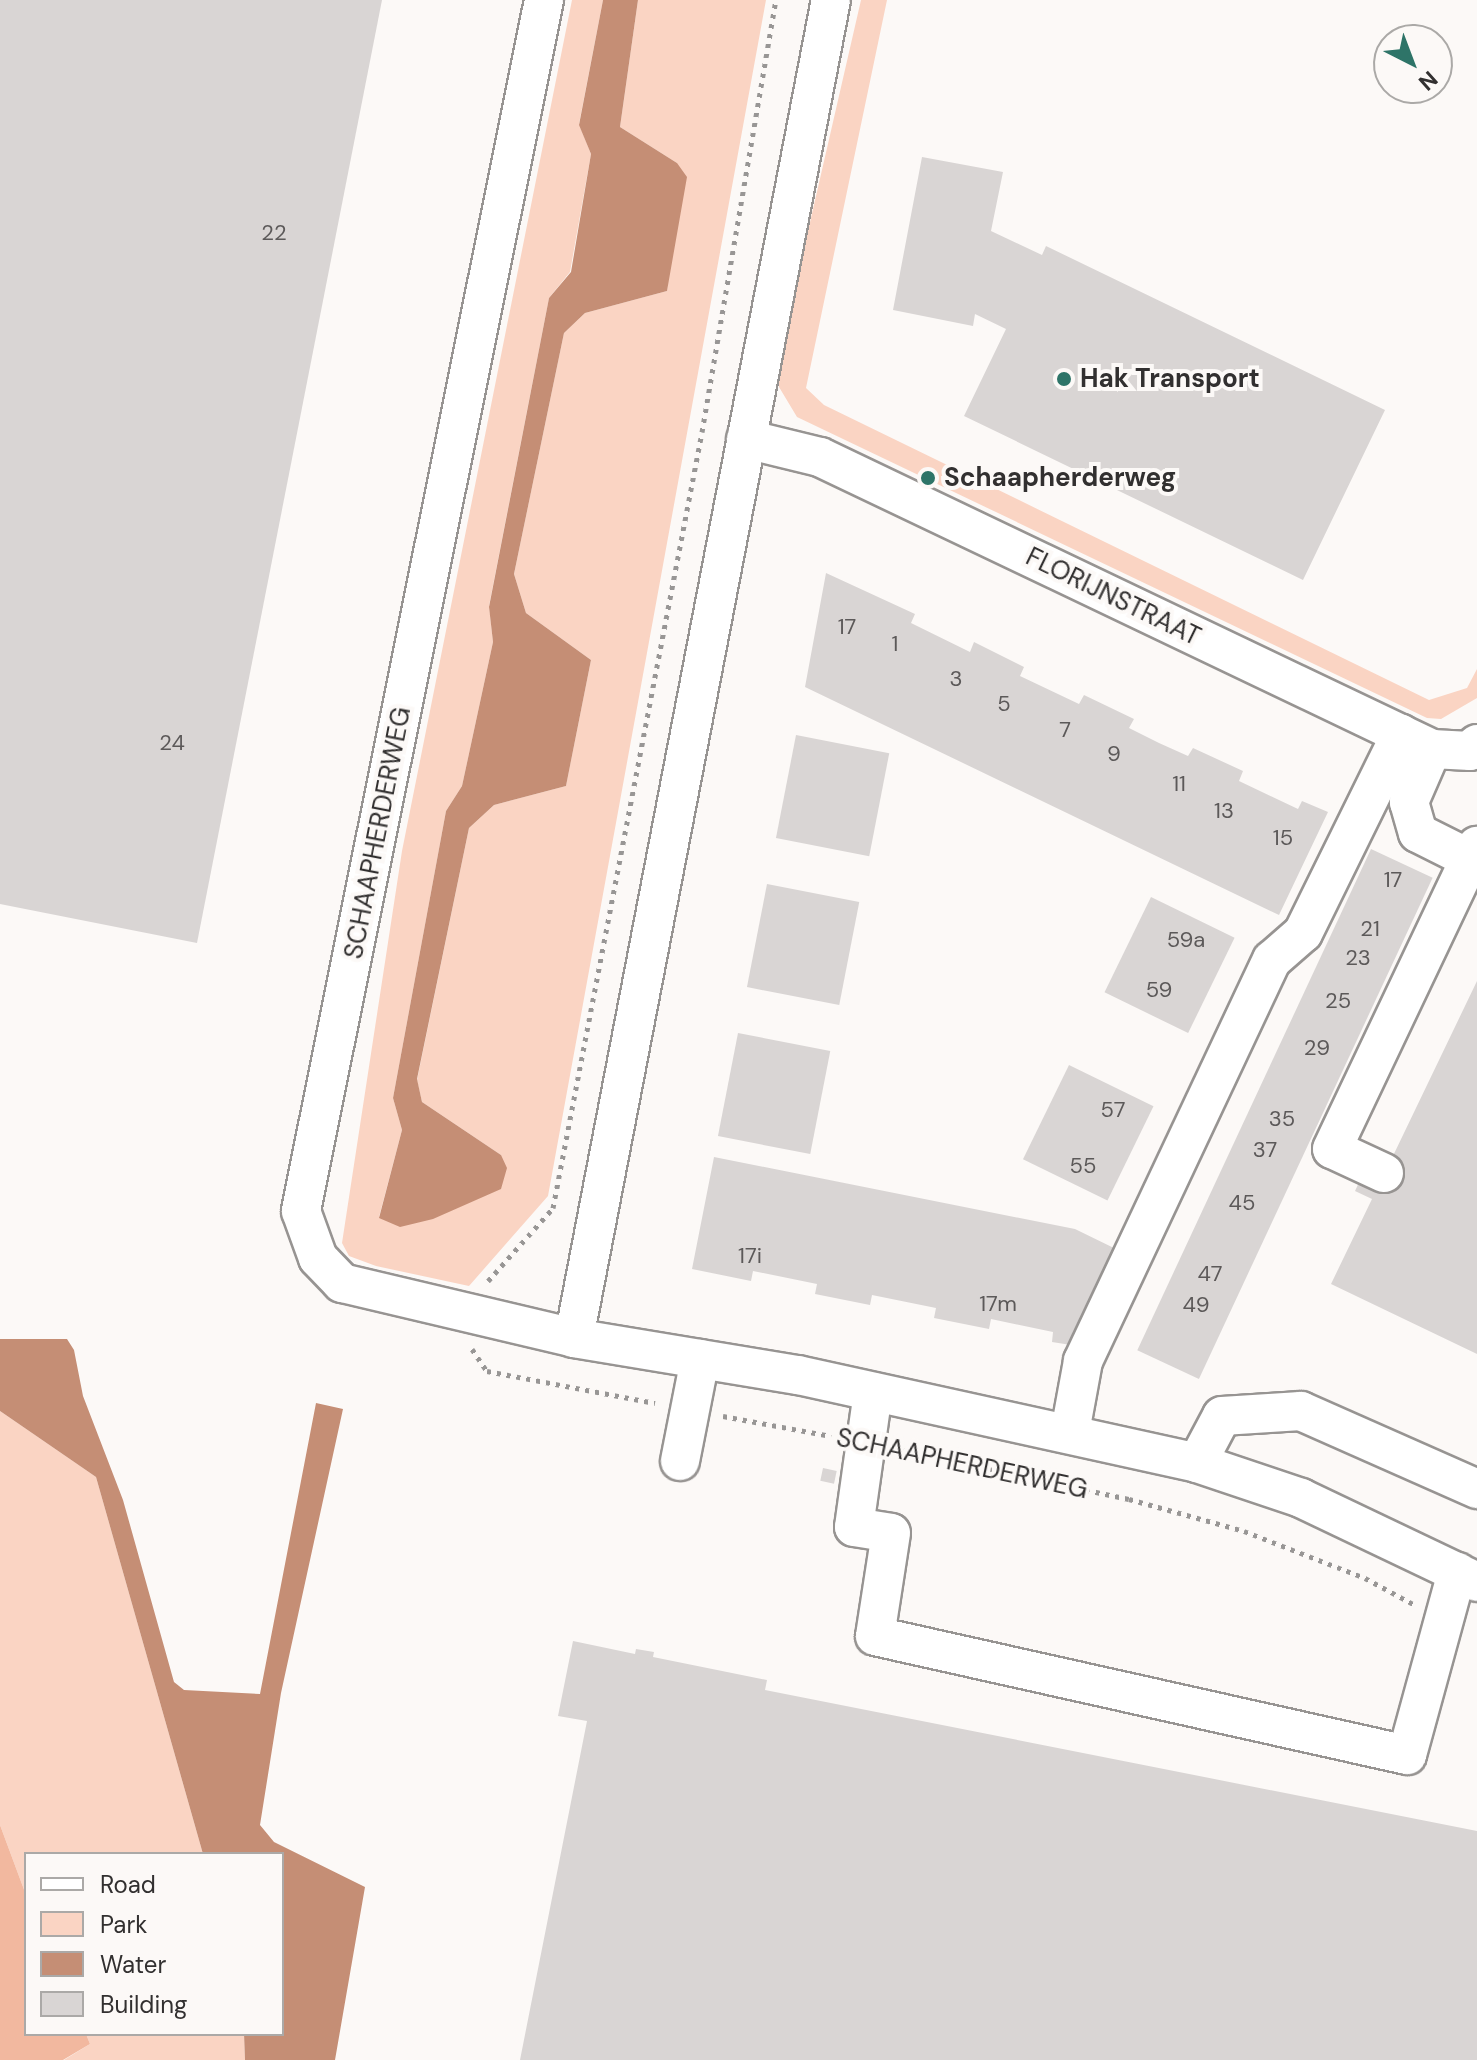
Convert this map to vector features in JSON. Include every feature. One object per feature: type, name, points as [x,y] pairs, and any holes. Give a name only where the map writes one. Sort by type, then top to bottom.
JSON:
[{"type":"street","name":"SCHAAPHERDERWEG","points":[[544,0],[301,1211],[318,1258],[342,1283],[574,1338],[873,1392],[1070,1432],[1197,1463],[1301,1498],[1467,1577]]},
{"type":"street","points":[[574,1338],[831,0]]},
{"type":"street","name":"FLORIJNSTRAAT","points":[[746,439],[820,457],[1416,742],[1475,752]]},
{"type":"street","points":[[1384,1173],[1332,1149],[1474,852],[1418,833],[1409,802],[1416,742]]},
{"type":"street","points":[[1070,1432],[1083,1361],[1272,960],[1303,933],[1416,742]]},
{"type":"street","points":[[680,1461],[700,1359]]},
{"type":"street","points":[[873,1392],[854,1527],[891,1533],[875,1636],[1407,1755],[1447,1622],[1467,1577]]},
{"type":"street","points":[[1197,1463],[1222,1416],[1301,1411],[1477,1489]]},
{"type":"path","name":"SCHAAPHERDERWEG","points":[[776,0],[702,432],[553,1208],[494,1271],[478,1315],[472,1349],[487,1371],[866,1442],[1129,1499],[1244,1531],[1365,1578],[1447,1622]]},
{"type":"green space","points":[[572,0],[603,0],[579,124],[591,154],[570,272],[549,298],[489,606],[493,642],[462,786],[446,811],[393,1098],[402,1130],[379,1217],[501,1155],[422,1102],[417,1080],[469,828],[494,805],[566,786],[591,660],[526,613],[514,574],[564,333],[585,313],[667,291],[677,163],[620,127],[638,0],[766,0],[548,1196],[469,1286],[376,1266],[349,1256],[342,1243],[402,851]]},
{"type":"green space","points":[[861,0],[887,0],[806,388],[824,405],[1429,700],[1467,688],[1477,669],[1477,698],[1441,719],[1427,718],[797,417],[779,387],[777,366]]},
{"type":"green space","points":[[0,1411],[96,1477],[202,1852],[24,1852],[24,1890],[0,1825]]},
{"type":"green space","points":[[87,2036],[244,2036],[245,2060],[64,2060],[90,2044]]},
{"type":"shaded area","points":[[0,1825],[24,1890],[24,2036],[87,2036],[90,2044],[63,2060],[0,2060]]},
{"type":"water","points":[[603,0],[638,0],[620,127],[677,163],[687,177],[667,291],[585,313],[564,333],[514,574],[526,613],[591,660],[566,786],[494,805],[469,828],[417,1079],[422,1102],[501,1155],[507,1168],[501,1189],[433,1219],[400,1227],[379,1218],[402,1130],[393,1098],[446,811],[462,786],[493,642],[489,607],[549,298],[571,272],[591,154],[579,125]]},
{"type":"water","points":[[0,1339],[67,1339],[74,1350],[83,1396],[123,1500],[174,1682],[184,1690],[260,1694],[316,1403],[343,1409],[281,1693],[260,1825],[274,1842],[365,1887],[335,2060],[245,2060],[244,2036],[284,2036],[284,1852],[202,1852],[96,1477],[0,1411]]},
{"type":"building","points":[[0,0],[382,0],[197,943],[0,904]]},
{"type":"building","points":[[922,157],[1003,172],[991,231],[1042,255],[1046,246],[1385,410],[1303,580],[964,416],[1006,329],[975,314],[973,326],[893,310]]},
{"type":"building","points":[[826,573],[915,614],[911,623],[970,652],[974,642],[1024,667],[1020,676],[1079,704],[1084,695],[1134,719],[1129,728],[1159,743],[1188,756],[1193,748],[1243,771],[1239,781],[1298,809],[1302,801],[1328,812],[1279,915],[805,687]]},
{"type":"building","points":[[796,735],[889,753],[869,856],[776,838]]},
{"type":"building","points":[[1371,849],[1433,878],[1199,1379],[1137,1350]]},
{"type":"building","points":[[767,884],[859,902],[839,1005],[747,987]]},
{"type":"building","points":[[1151,897],[1235,938],[1188,1033],[1105,992]]},
{"type":"building","points":[[1477,981],[1477,1354],[1331,1284],[1372,1199],[1355,1191],[1362,1176],[1379,1185]]},
{"type":"building","points":[[738,1033],[830,1051],[810,1154],[718,1136]]},
{"type":"building","points":[[1069,1065],[1153,1106],[1107,1201],[1023,1159]]},
{"type":"building","points":[[714,1157],[1075,1229],[1118,1250],[1071,1345],[1052,1342],[1053,1332],[991,1319],[989,1329],[934,1318],[936,1308],[872,1295],[870,1305],[815,1294],[817,1284],[753,1271],[751,1281],[692,1269]]},
{"type":"building","points":[[823,1468],[837,1471],[834,1484],[820,1481]]},
{"type":"building","points":[[573,1641],[635,1654],[636,1649],[654,1652],[653,1657],[767,1680],[765,1690],[1477,1831],[1477,2060],[520,2060],[587,1721],[558,1716]]},
{"type":"place","name":"Hak Transport","points":[[1064,379]]},
{"type":"place","name":"Schaapherderweg","points":[[928,478]]}]
